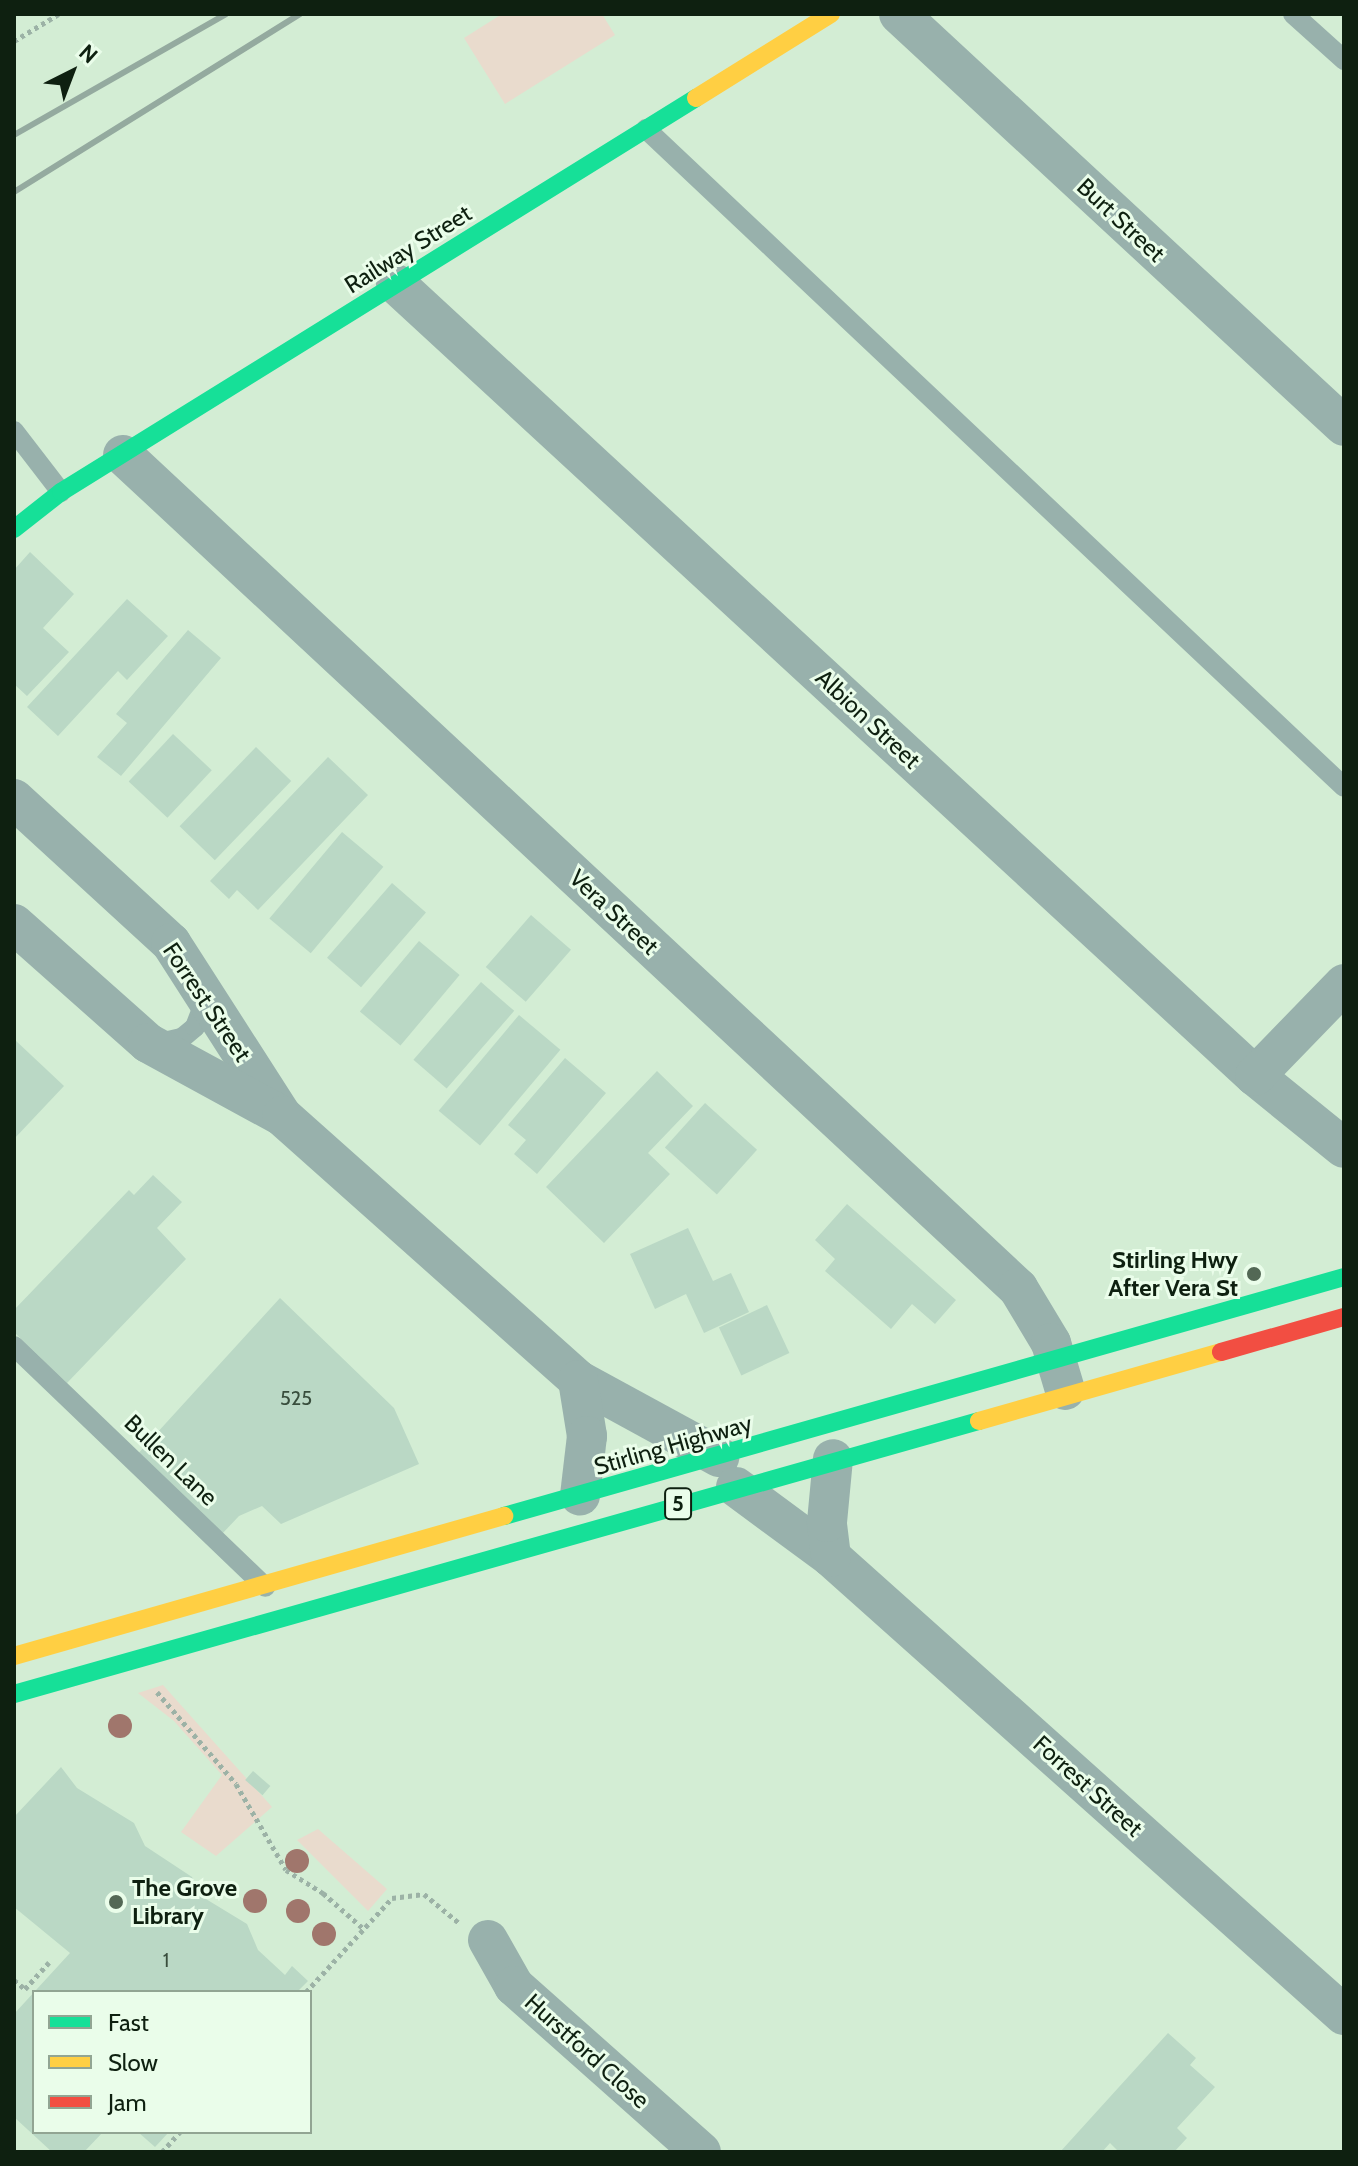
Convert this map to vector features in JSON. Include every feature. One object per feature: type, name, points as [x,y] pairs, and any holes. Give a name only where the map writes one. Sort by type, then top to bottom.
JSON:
[{"type":"main road","name":"Railway Street","points":[[14,529],[61,492],[831,14]]},
{"type":"main road","name":"Stirling Highway","points":[[14,1656],[580,1496],[727,1472],[833,1459],[1344,1277]]},
{"type":"main road","name":"Stirling Highway","points":[[14,1694],[284,1619],[727,1472],[1061,1378],[1344,1317]]},
{"type":"street","name":"Burt Street","points":[[899,14],[1344,426]]},
{"type":"street","name":"Albion Street","points":[[396,284],[1255,1076],[1344,1148]]},
{"type":"street","name":"Vera Street","points":[[123,455],[1018,1288],[1036,1313],[1061,1378]]},
{"type":"street","name":"Forrest Street","points":[[14,799],[171,943],[282,1116]]},
{"type":"street","name":"Forrest Street","points":[[14,924],[148,1043],[282,1116],[578,1380],[727,1472],[831,1557],[1344,2015]]},
{"type":"street","points":[[1255,1076],[1344,984]]},
{"type":"street","points":[[578,1380],[587,1436],[580,1496]]},
{"type":"street","points":[[831,1557],[827,1522],[833,1459]]},
{"type":"street","name":"Hurstford Close","points":[[488,1940],[514,1986],[701,2152]]},
{"type":"lane","points":[[1293,14],[1344,60]]},
{"type":"lane","points":[[646,129],[1344,787]]},
{"type":"lane","points":[[14,431],[61,492]]},
{"type":"lane","points":[[148,1043],[182,1038],[199,1020],[207,995]]},
{"type":"lane","name":"Bullen Lane","points":[[14,1346],[264,1584],[284,1619]]},
{"type":"path","points":[[14,41],[59,14]]},
{"type":"path","points":[[150,1682],[236,1784],[286,1870],[323,1893],[364,1929]]},
{"type":"path","points":[[308,1990],[398,1896],[424,1894],[451,1917]]},
{"type":"path","points":[[14,1980],[25,1989],[49,1962]]},
{"type":"path","points":[[162,2152],[178,2134]]},
{"type":"shaded area","points":[[502,14],[602,14],[615,35],[505,104],[464,38]]},
{"type":"shaded area","points":[[163,1685],[272,1807],[216,1856],[181,1832],[222,1775],[174,1721],[138,1693]]},
{"type":"shaded area","points":[[318,1829],[387,1889],[368,1911],[297,1840]]},
{"type":"building","points":[[30,552],[74,594],[43,628],[69,652],[27,696],[14,684],[14,570]]},
{"type":"building","points":[[127,599],[168,636],[127,680],[118,671],[58,736],[27,707]]},
{"type":"building","points":[[188,630],[221,658],[121,776],[97,757],[127,723],[116,714]]},
{"type":"building","points":[[173,734],[212,770],[167,818],[129,782]]},
{"type":"building","points":[[256,747],[291,781],[215,860],[180,826]]},
{"type":"building","points":[[328,757],[368,795],[258,910],[237,890],[229,899],[210,881]]},
{"type":"building","points":[[342,832],[383,867],[311,953],[269,919]]},
{"type":"building","points":[[392,883],[426,913],[361,987],[327,958]]},
{"type":"building","points":[[531,915],[571,950],[526,1002],[486,967]]},
{"type":"building","points":[[419,941],[460,975],[400,1046],[360,1011]]},
{"type":"building","points":[[481,982],[514,1011],[447,1089],[413,1060]]},
{"type":"building","points":[[519,1015],[560,1050],[480,1145],[439,1111]]},
{"type":"building","points":[[14,1039],[64,1086],[14,1139]]},
{"type":"building","points":[[565,1058],[606,1093],[537,1174],[514,1154],[526,1140],[508,1125]]},
{"type":"building","points":[[657,1071],[693,1106],[648,1153],[670,1174],[604,1243],[546,1187]]},
{"type":"building","points":[[705,1103],[757,1150],[717,1194],[665,1148]]},
{"type":"building","points":[[153,1175],[182,1202],[157,1228],[186,1259],[67,1383],[14,1332],[14,1310],[129,1190],[134,1195]]},
{"type":"building","points":[[847,1204],[956,1300],[935,1324],[912,1304],[891,1329],[825,1271],[835,1259],[815,1240]]},
{"type":"building","points":[[688,1228],[713,1281],[731,1273],[749,1312],[704,1333],[686,1294],[655,1309],[630,1254]]},
{"type":"building","points":[[280,1298],[394,1408],[419,1464],[281,1524],[262,1506],[239,1516],[221,1535],[135,1457]]},
{"type":"building","points":[[767,1305],[789,1353],[741,1375],[719,1327]]},
{"type":"building","points":[[61,1767],[77,1788],[134,1823],[145,1846],[192,1877],[201,1896],[247,1924],[258,1950],[285,1975],[292,1966],[308,1981],[299,1990],[36,1990],[70,1953],[14,1907],[14,1817]]},
{"type":"building","points":[[253,1771],[270,1786],[262,1795],[245,1780]]},
{"type":"building","points":[[32,1994],[32,2134],[14,2117],[14,2014]]},
{"type":"building","points":[[1168,2033],[1196,2058],[1190,2065],[1215,2087],[1177,2128],[1187,2138],[1174,2152],[1119,2152],[1110,2143],[1102,2152],[1060,2152]]},
{"type":"building","points":[[32,2134],[101,2134],[84,2152],[52,2152]]},
{"type":"building","points":[[140,2134],[167,2134],[155,2147]]},
{"type":"railway","points":[[14,135],[226,14]]},
{"type":"railway","points":[[14,192],[300,14]]},
{"type":"traffic: fast","points":[[14,529],[61,492],[696,98]]},
{"type":"traffic: fast","points":[[504,1516],[1344,1277]]},
{"type":"traffic: fast","points":[[14,1694],[979,1421]]},
{"type":"traffic: slow","points":[[696,98],[831,14]]},
{"type":"traffic: slow","points":[[979,1421],[1221,1352]]},
{"type":"traffic: slow","points":[[14,1656],[504,1516]]},
{"type":"traffic: jam","points":[[1221,1352],[1344,1317]]},
{"type":"place","name":"Stirling Hwy After Vera St","points":[[1254,1274]]},
{"type":"place","name":"The Grove Library","points":[[116,1902]]}]
